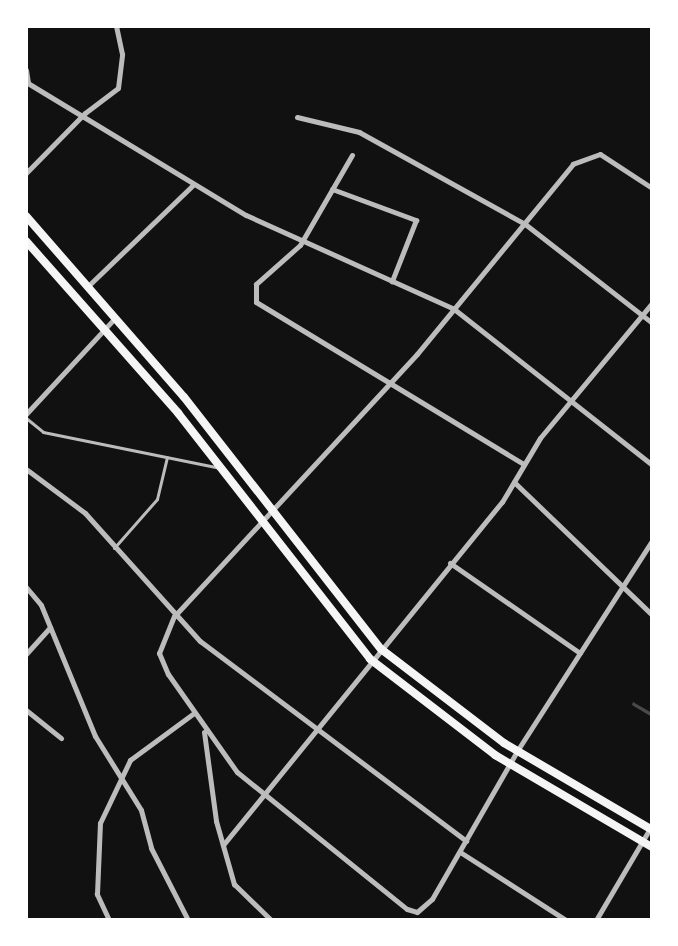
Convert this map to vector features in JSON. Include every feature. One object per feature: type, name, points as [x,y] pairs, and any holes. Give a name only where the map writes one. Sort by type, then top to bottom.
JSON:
[{"type":"main road","points":[[26,216],[85,288],[184,397],[381,649],[517,751],[651,828]]},
{"type":"main road","points":[[26,241],[220,468],[370,659],[510,764],[652,847]]},
{"type":"street","points":[[26,173],[85,113],[118,88],[122,54],[116,26]]},
{"type":"street","points":[[26,70],[27,82],[85,113],[193,185],[454,309],[652,465]]},
{"type":"street","points":[[297,117],[359,132],[525,224],[652,323]]},
{"type":"street","points":[[652,188],[611,159],[590,154],[573,164],[391,383],[174,616],[159,653],[203,727],[237,772],[413,912],[428,904],[517,751],[620,586],[652,541]]},
{"type":"street","points":[[352,155],[303,239],[256,284],[256,302],[524,464]]},
{"type":"street","points":[[85,288],[193,185]]},
{"type":"street","points":[[332,189],[416,220],[392,281]]},
{"type":"street","points":[[223,845],[450,563],[514,482],[571,402],[652,303]]},
{"type":"street","points":[[26,416],[113,320]]},
{"type":"street","points":[[26,469],[85,513],[174,616],[466,842]]},
{"type":"street","points":[[514,482],[652,615]]},
{"type":"street","points":[[450,563],[580,653]]},
{"type":"street","points":[[26,587],[50,627],[95,736],[141,810],[151,848],[188,920]]},
{"type":"street","points":[[26,654],[50,627]]},
{"type":"street","points":[[26,710],[61,738]]},
{"type":"street","points":[[109,920],[97,894],[95,847],[120,777],[148,743],[194,713]]},
{"type":"street","points":[[203,727],[223,845],[239,892],[271,920]]},
{"type":"street","points":[[596,920],[651,828]]},
{"type":"street","points":[[460,852],[566,920]]},
{"type":"lane","points":[[26,416],[43,432],[220,468]]},
{"type":"lane","points":[[114,548],[157,499],[167,456]]},
{"type":"building","points":[[633,702],[652,713],[652,717],[632,705]]}]
